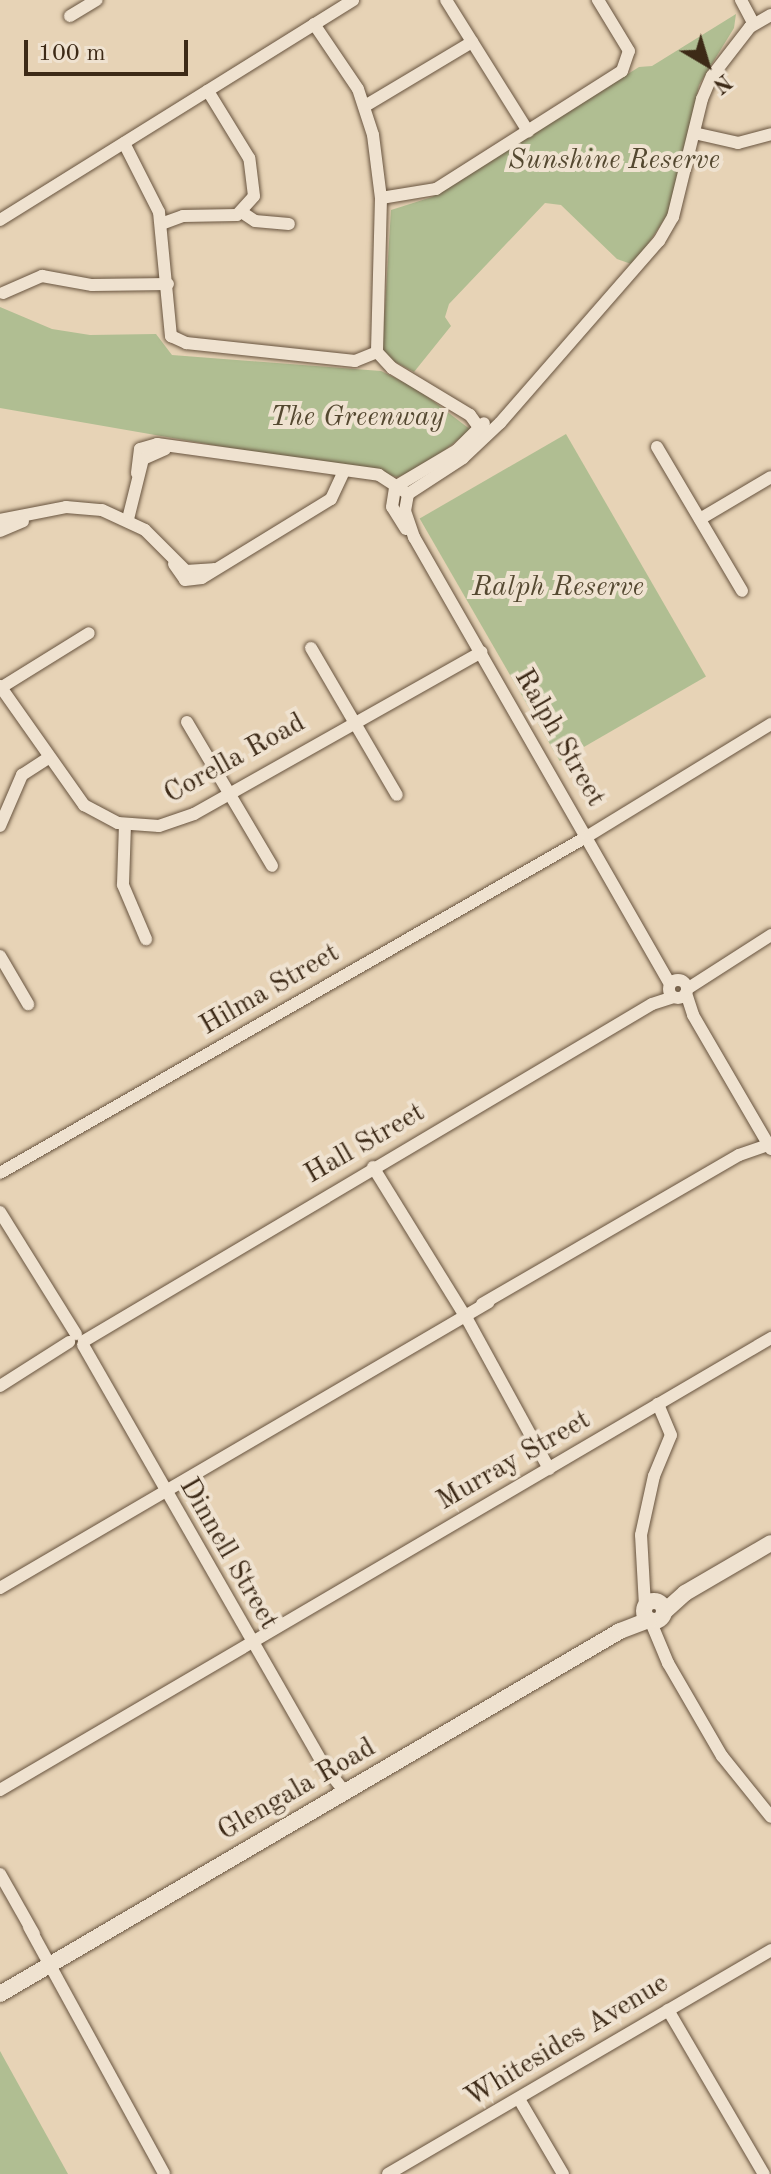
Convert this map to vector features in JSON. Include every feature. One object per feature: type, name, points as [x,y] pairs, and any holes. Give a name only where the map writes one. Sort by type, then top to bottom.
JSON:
[{"type":"street","points":[[0,220],[353,0]]},
{"type":"street","points":[[446,0],[528,131]]},
{"type":"street","points":[[381,198],[436,189],[626,65],[629,51],[598,0]]},
{"type":"street","points":[[741,0],[754,24]]},
{"type":"street","points":[[70,16],[92,1]]},
{"type":"street","points":[[123,517],[134,491],[137,473],[150,452],[172,448],[362,473],[398,489],[469,453],[479,429],[508,412],[666,230],[712,76],[754,24],[771,15]]},
{"type":"street","points":[[314,24],[365,106],[381,198],[372,354]]},
{"type":"street","points":[[365,106],[472,42]]},
{"type":"street","points":[[208,91],[249,158],[254,196],[243,213]]},
{"type":"street","points":[[694,133],[738,143],[771,134]]},
{"type":"street","points":[[124,143],[147,181],[161,224],[168,284],[168,330],[178,341],[339,357],[372,354],[451,402],[479,429]]},
{"type":"street","points":[[161,224],[183,216],[243,213],[255,221],[289,224]]},
{"type":"street","points":[[3,293],[42,276],[92,285],[168,284]]},
{"type":"street","points":[[657,447],[742,591]]},
{"type":"street","points":[[0,520],[78,507],[123,517],[153,536],[172,559],[178,575],[191,581],[336,494],[338,470]]},
{"type":"street","points":[[700,519],[771,477]]},
{"type":"street","name":"Ralph Street","points":[[398,489],[414,537],[767,1143]]},
{"type":"street","points":[[0,531],[32,514]]},
{"type":"street","points":[[1,687],[89,633]]},
{"type":"street","points":[[311,648],[397,795]]},
{"type":"street","name":"Corella Road","points":[[1,687],[48,758],[84,805],[125,824],[178,822],[478,648]]},
{"type":"street","points":[[187,722],[272,866]]},
{"type":"street","name":"Hilma Street","points":[[4,1173],[771,724]]},
{"type":"street","points":[[0,826],[22,775],[48,758]]},
{"type":"street","points":[[125,824],[123,885],[146,939]]},
{"type":"street","name":"Hall Street","points":[[0,1386],[771,935]]},
{"type":"street","points":[[0,956],[28,1004]]},
{"type":"street","points":[[0,1588],[739,1155],[767,1143]]},
{"type":"street","points":[[377,1166],[553,1466]]},
{"type":"street","name":"Dinnell Street","points":[[0,1212],[341,1794]]},
{"type":"street","name":"Murray Street","points":[[0,1790],[771,1338]]},
{"type":"street","points":[[658,1404],[671,1435],[646,1508],[643,1579],[661,1646],[731,1770],[771,1817]]},
{"type":"street","name":"Glengala Road","points":[[0,1994],[771,1543]]},
{"type":"street","points":[[0,1874],[164,2174]]},
{"type":"street","name":"Whitesides Avenue","points":[[388,2174],[771,1950]]},
{"type":"street","points":[[668,2010],[764,2174]]},
{"type":"street","points":[[519,2099],[563,2174]]},
{"type":"green space","name":"Sunshine Reserve","points":[[736,14],[734,28],[699,85],[672,208],[634,265],[617,259],[561,205],[545,203],[449,304],[445,317],[451,326],[414,372],[382,355],[391,210],[432,197],[639,67],[652,66]]},
{"type":"green space","name":"The Greenway","points":[[0,307],[52,329],[90,335],[156,334],[172,355],[381,371],[416,388],[471,430],[425,465],[398,477],[0,408]]},
{"type":"green space","name":"Ralph Reserve","points":[[566,434],[706,676],[560,761],[420,518]]},
{"type":"green space","points":[[0,2051],[68,2174],[0,2174]]}]
